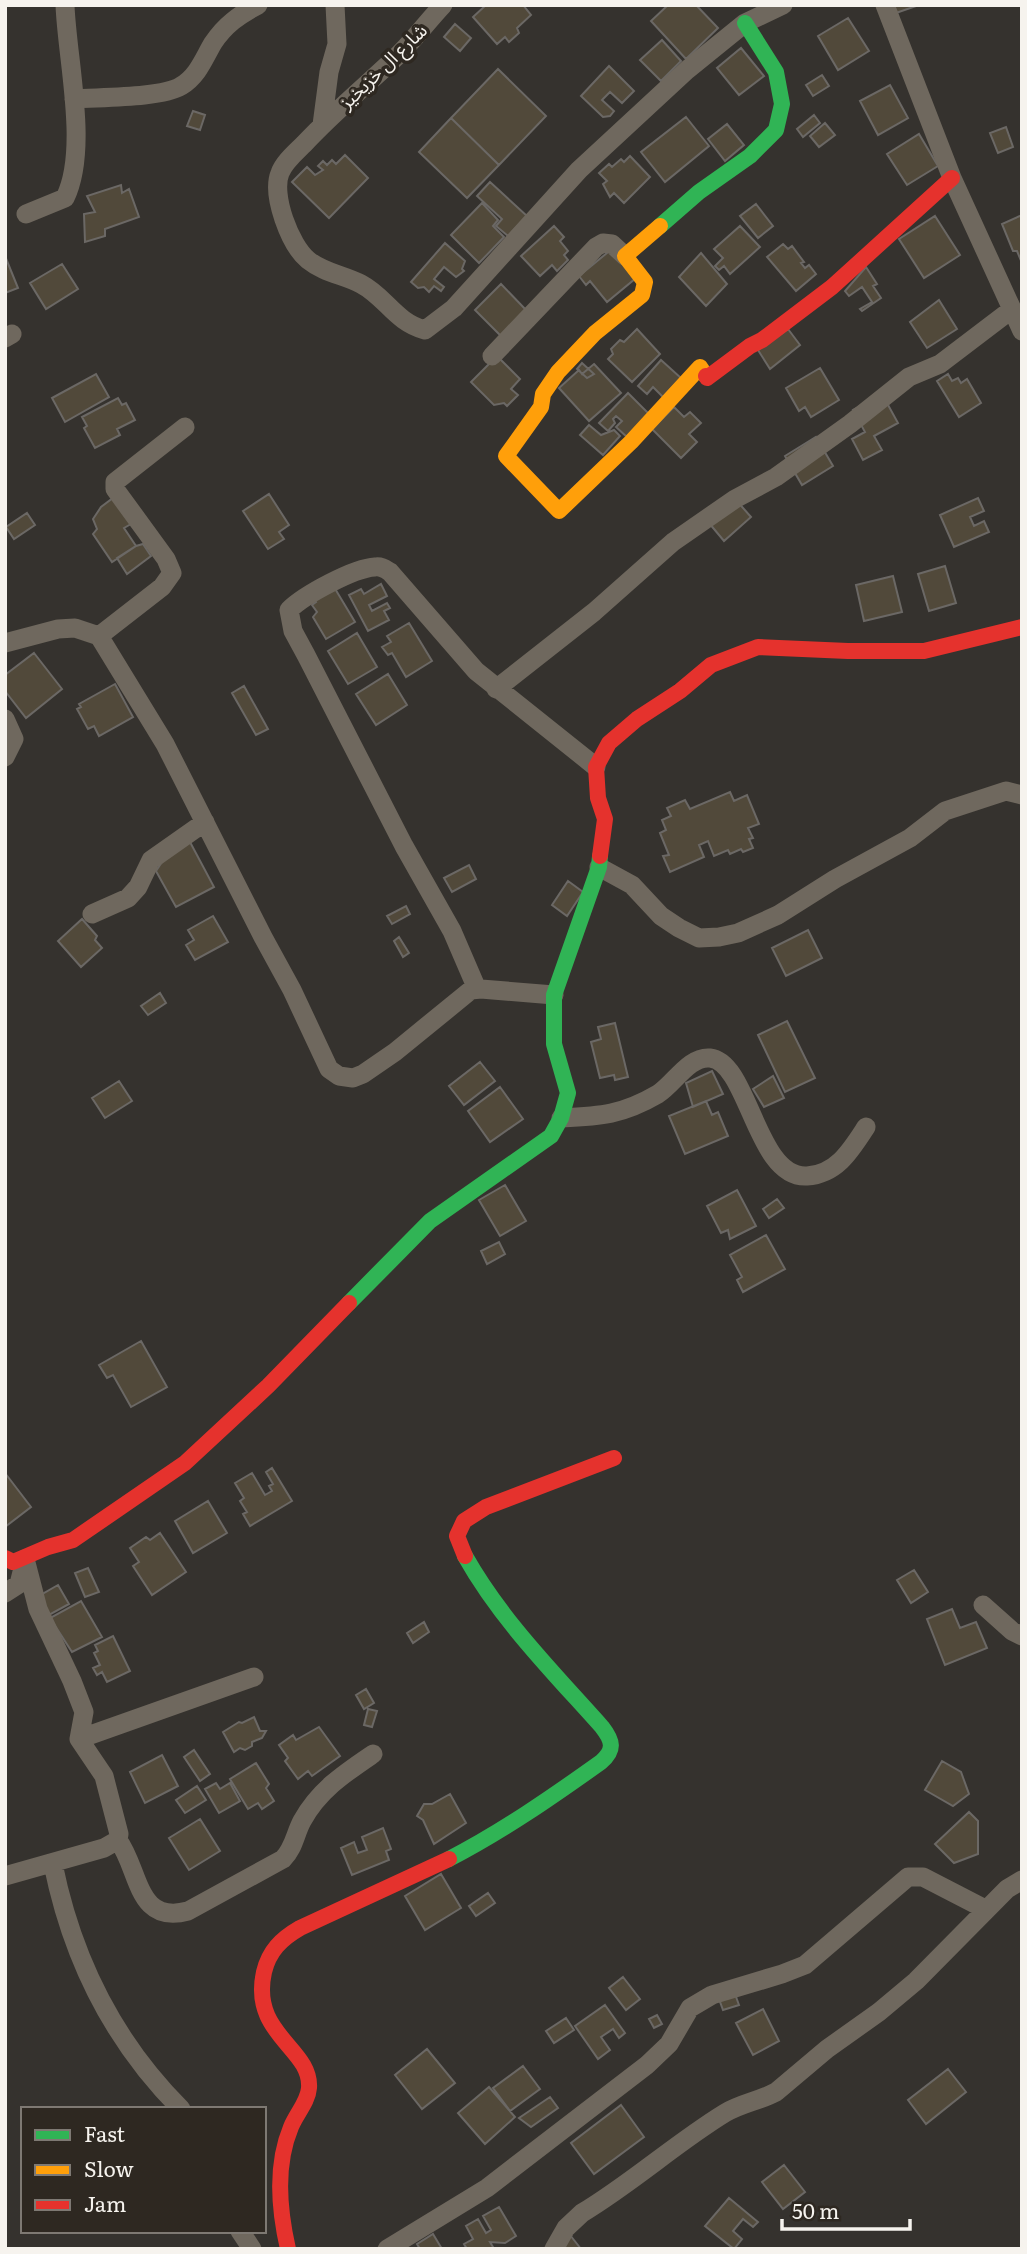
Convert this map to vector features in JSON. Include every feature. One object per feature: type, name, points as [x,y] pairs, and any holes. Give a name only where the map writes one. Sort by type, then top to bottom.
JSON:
[{"type":"street","points":[[26,214],[65,198],[74,172],[74,99],[65,5]]},
{"type":"street","points":[[74,99],[157,93],[181,87],[201,67],[214,42],[233,18],[258,5]]},
{"type":"street","points":[[322,125],[329,72],[337,44],[335,5]]},
{"type":"street","name":"شارع ال خزيخيز","points":[[443,5],[394,60],[291,157],[280,173],[276,195],[291,236],[306,259],[322,269],[363,285],[394,314],[414,327],[425,330],[454,308],[579,170],[687,70],[745,23]]},
{"type":"street","points":[[625,256],[699,192],[750,156],[776,130],[782,104],[776,72],[745,23],[783,5]]},
{"type":"street","points":[[885,5],[952,178],[1022,331]]},
{"type":"street","points":[[492,356],[596,247],[603,243],[612,244],[625,256],[645,282],[642,295],[595,333],[558,372],[542,394],[541,407],[506,456],[559,512],[631,442],[701,367],[707,378],[809,305],[843,278],[952,178]]},
{"type":"street","points":[[496,689],[594,612],[673,542],[735,499],[776,477],[850,424],[909,377],[940,364],[1011,310]]},
{"type":"street","points":[[99,636],[162,587],[172,573],[166,559],[116,489],[115,482],[185,427]]},
{"type":"street","points":[[477,989],[452,931],[404,846],[293,631],[289,610],[310,594],[350,575],[377,566],[384,568],[456,650],[496,689],[596,767]]},
{"type":"street","points":[[15,1559],[73,1540],[185,1463],[268,1386],[430,1221],[551,1136],[561,1118],[568,1093],[554,1044],[554,995],[599,867],[605,819],[598,799],[596,767],[609,743],[711,665],[758,647],[874,652],[924,651],[1022,627]]},
{"type":"street","points":[[5,643],[58,629],[75,628],[99,636],[165,744],[292,990],[323,1058],[329,1069],[339,1076],[353,1078],[363,1074],[395,1052],[462,996],[477,989],[554,995]]},
{"type":"street","points":[[5,719],[14,739],[5,757]]},
{"type":"street","points":[[599,867],[632,885],[661,916],[679,928],[699,938],[719,937],[738,933],[778,915],[835,879],[910,838],[945,811],[1006,791],[1022,795]]},
{"type":"street","points":[[92,914],[128,898],[142,879],[151,860],[205,822]]},
{"type":"street","points":[[561,1118],[612,1115],[625,1110],[660,1093],[696,1061],[709,1058],[722,1063],[733,1077],[770,1151],[779,1163],[791,1171],[803,1176],[820,1174],[835,1167],[849,1153],[866,1127]]},
{"type":"street","points":[[288,2249],[282,2219],[283,2157],[291,2127],[309,2087],[306,2070],[268,2022],[261,2003],[267,1965],[276,1945],[299,1928],[346,1904],[441,1863],[502,1831],[611,1754],[612,1743],[606,1732],[499,1606],[468,1562],[457,1536],[464,1521],[486,1507],[614,1458]]},
{"type":"street","points":[[5,1593],[19,1584],[15,1559]]},
{"type":"street","points":[[15,1559],[84,1712],[79,1739],[104,1776],[118,1824],[118,1840],[146,1901],[162,1912],[174,1915],[188,1911],[283,1859],[291,1852],[301,1821],[326,1788],[373,1754]]},
{"type":"street","points":[[983,1605],[1012,1631],[1022,1636]]},
{"type":"street","points":[[79,1739],[254,1676]]},
{"type":"street","points":[[5,1876],[104,1849],[118,1840]]},
{"type":"street","points":[[53,1864],[62,1907],[78,1953],[100,2002],[129,2047],[179,2107]]},
{"type":"street","points":[[387,2249],[487,2188],[648,2065],[668,2044],[690,2008],[712,1995],[805,1965],[908,1877],[923,1877],[985,1909]]},
{"type":"street","points":[[554,2249],[566,2228],[582,2213],[723,2115],[748,2101],[776,2092],[827,2049],[879,2012],[916,1981],[985,1909],[1007,1889],[1022,1880]]},
{"type":"street","points":[[241,2233],[252,2249]]},
{"type":"building","points":[[486,5],[523,5],[531,15],[517,28],[519,33],[509,42],[505,37],[497,44],[473,17]]},
{"type":"building","points":[[668,5],[696,5],[718,28],[686,59],[651,21]]},
{"type":"building","points":[[893,5],[919,5],[896,13]]},
{"type":"building","points":[[848,18],[869,51],[838,70],[818,36]]},
{"type":"building","points":[[455,24],[471,38],[460,51],[444,37]]},
{"type":"building","points":[[662,40],[681,61],[661,81],[640,60]]},
{"type":"building","points":[[741,48],[764,76],[739,95],[717,68]]},
{"type":"building","points":[[609,66],[634,91],[622,103],[610,92],[602,100],[614,111],[610,116],[603,117],[581,96]]},
{"type":"building","points":[[498,69],[546,116],[499,165],[451,118]]},
{"type":"building","points":[[822,75],[829,86],[813,96],[806,85]]},
{"type":"building","points":[[890,85],[908,118],[878,135],[860,101]]},
{"type":"building","points":[[193,111],[205,115],[200,130],[187,126]]},
{"type":"building","points":[[814,115],[820,123],[803,137],[797,129]]},
{"type":"building","points":[[686,117],[709,146],[665,182],[641,152]]},
{"type":"building","points":[[451,118],[499,165],[467,198],[419,152]]},
{"type":"building","points":[[825,123],[835,135],[819,147],[810,136]]},
{"type":"building","points":[[727,124],[744,145],[725,161],[708,139]]},
{"type":"building","points":[[1006,127],[1013,147],[998,153],[990,133]]},
{"type":"building","points":[[919,134],[938,166],[907,185],[887,154]]},
{"type":"building","points":[[345,155],[368,178],[329,218],[292,182],[307,167],[315,175],[323,170],[318,166],[323,161],[327,165],[332,160],[336,164]]},
{"type":"building","points":[[630,156],[650,177],[624,203],[614,193],[610,197],[603,184],[607,181],[599,173],[609,164],[612,167],[621,159],[624,162]]},
{"type":"building","points":[[490,182],[527,216],[508,236],[496,226],[502,219],[477,196]]},
{"type":"building","points":[[121,185],[122,193],[129,189],[139,217],[105,229],[105,236],[85,242],[84,214],[95,212],[87,196]]},
{"type":"building","points":[[482,203],[498,220],[493,226],[504,237],[479,263],[451,235]]},
{"type":"building","points":[[756,204],[773,226],[758,238],[740,216]]},
{"type":"building","points":[[1022,215],[1022,263],[1017,251],[1013,251],[1002,224]]},
{"type":"building","points":[[935,216],[960,255],[924,278],[899,239]]},
{"type":"building","points":[[554,226],[564,237],[560,241],[568,251],[564,255],[568,260],[557,271],[552,265],[540,276],[521,256]]},
{"type":"building","points":[[740,226],[760,247],[730,274],[724,266],[719,270],[715,266],[723,258],[714,249]]},
{"type":"building","points":[[445,243],[465,261],[462,269],[464,271],[456,277],[444,267],[434,279],[444,287],[441,291],[434,286],[429,292],[424,287],[418,288],[411,282]]},
{"type":"building","points":[[783,244],[788,249],[792,246],[804,262],[801,263],[805,268],[809,265],[816,274],[796,291],[767,257]]},
{"type":"building","points":[[613,248],[636,278],[607,302],[590,281],[586,285],[579,276]]},
{"type":"building","points":[[701,253],[727,284],[706,306],[679,277]]},
{"type":"building","points":[[5,256],[18,288],[5,293]]},
{"type":"building","points":[[62,264],[78,289],[46,309],[30,283]]},
{"type":"building","points":[[866,267],[877,284],[873,286],[881,298],[862,311],[860,309],[872,302],[862,287],[849,296],[845,291]]},
{"type":"building","points":[[501,284],[527,311],[501,336],[475,310]]},
{"type":"building","points":[[939,300],[957,329],[927,348],[910,322]]},
{"type":"building","points":[[637,329],[660,354],[632,382],[608,359],[613,354],[611,349],[620,340],[624,342]]},
{"type":"building","points":[[788,329],[800,345],[770,369],[758,350]]},
{"type":"building","points":[[497,356],[520,379],[511,389],[518,395],[507,406],[504,403],[494,405],[471,382]]},
{"type":"building","points":[[661,360],[681,378],[663,397],[653,387],[647,394],[638,386]]},
{"type":"building","points":[[582,363],[594,374],[587,378],[577,369]]},
{"type":"building","points":[[594,364],[621,393],[589,421],[559,388],[579,370],[582,374]]},
{"type":"building","points":[[820,368],[839,400],[811,417],[805,407],[799,411],[786,388]]},
{"type":"building","points":[[96,374],[109,397],[65,422],[52,398]]},
{"type":"building","points":[[948,374],[952,381],[958,378],[961,383],[967,379],[981,403],[959,417],[937,381]]},
{"type":"building","points":[[628,393],[649,414],[627,437],[616,427],[622,421],[616,416],[613,419],[615,423],[608,431],[599,423]]},
{"type":"building","points":[[882,394],[898,423],[874,436],[882,450],[863,460],[852,439],[865,432],[853,410]]},
{"type":"building","points":[[118,398],[122,405],[126,403],[135,420],[117,429],[120,435],[95,448],[84,428],[87,426],[82,417]]},
{"type":"building","points":[[674,407],[684,417],[690,412],[701,423],[689,434],[697,442],[681,458],[652,429]]},
{"type":"building","points":[[589,425],[601,435],[614,430],[620,436],[603,455],[580,435]]},
{"type":"building","points":[[816,437],[833,466],[802,485],[785,456]]},
{"type":"building","points":[[269,494],[289,525],[279,532],[284,539],[268,549],[243,511]]},
{"type":"building","points":[[113,498],[131,524],[124,528],[136,546],[112,562],[93,534],[97,529],[93,519],[101,507]]},
{"type":"building","points":[[978,498],[984,511],[970,517],[974,526],[984,521],[989,532],[954,547],[940,515]]},
{"type":"building","points":[[736,500],[751,517],[724,541],[709,523]]},
{"type":"building","points":[[27,513],[35,525],[14,539],[6,527]]},
{"type":"building","points":[[143,544],[151,556],[127,574],[117,558]]},
{"type":"building","points":[[945,566],[956,603],[929,611],[918,574]]},
{"type":"building","points":[[893,576],[902,612],[864,621],[856,585]]},
{"type":"building","points":[[381,584],[387,596],[369,605],[372,611],[387,603],[390,608],[384,611],[389,620],[368,631],[349,595],[361,589],[364,594]]},
{"type":"building","points":[[334,587],[355,622],[326,639],[313,617],[317,612],[312,605],[316,602],[310,594]]},
{"type":"building","points":[[409,623],[432,661],[406,677],[392,653],[388,655],[382,647],[391,642],[387,636]]},
{"type":"building","points":[[357,633],[377,667],[348,684],[328,651]]},
{"type":"building","points":[[34,653],[62,689],[26,718],[5,691],[5,675]]},
{"type":"building","points":[[388,674],[407,705],[376,725],[356,694]]},
{"type":"building","points":[[115,684],[133,717],[99,736],[94,726],[88,729],[77,709],[81,707],[79,704]]},
{"type":"building","points":[[244,686],[268,729],[256,735],[232,693]]},
{"type":"building","points":[[730,792],[734,801],[747,795],[759,824],[748,828],[753,838],[749,839],[753,848],[730,854],[728,850],[714,856],[708,841],[699,845],[704,857],[670,872],[663,856],[669,855],[660,833],[666,830],[662,820],[671,816],[667,808],[685,800],[690,809]]},
{"type":"building","points":[[190,842],[214,887],[176,907],[156,871],[168,853]]},
{"type":"building","points":[[469,865],[476,879],[452,892],[444,878]]},
{"type":"building","points":[[568,881],[583,892],[567,916],[552,905]]},
{"type":"building","points":[[406,906],[410,914],[392,924],[387,916]]},
{"type":"building","points":[[213,916],[228,942],[195,960],[186,945],[194,940],[188,930]]},
{"type":"building","points":[[82,919],[97,936],[95,940],[102,948],[81,967],[58,941]]},
{"type":"building","points":[[808,930],[822,958],[786,976],[772,948]]},
{"type":"building","points":[[399,937],[409,953],[403,957],[394,941]]},
{"type":"building","points":[[160,993],[166,1003],[148,1015],[141,1006]]},
{"type":"building","points":[[787,1021],[815,1078],[785,1092],[758,1035]]},
{"type":"building","points":[[615,1023],[628,1077],[615,1080],[614,1075],[600,1078],[591,1042],[601,1039],[598,1027]]},
{"type":"building","points":[[480,1062],[495,1081],[464,1105],[449,1086]]},
{"type":"building","points":[[712,1071],[723,1094],[693,1107],[686,1083]]},
{"type":"building","points":[[773,1076],[784,1098],[764,1107],[753,1089]]},
{"type":"building","points":[[119,1081],[132,1101],[105,1118],[92,1098]]},
{"type":"building","points":[[500,1087],[523,1119],[490,1142],[468,1111]]},
{"type":"building","points":[[706,1101],[712,1115],[718,1112],[728,1136],[685,1154],[669,1116]]},
{"type":"building","points":[[505,1185],[526,1221],[500,1236],[479,1200]]},
{"type":"building","points":[[737,1190],[756,1226],[730,1239],[728,1230],[721,1233],[707,1206]]},
{"type":"building","points":[[777,1199],[784,1208],[769,1218],[763,1209]]},
{"type":"building","points":[[766,1235],[785,1269],[743,1292],[737,1280],[742,1277],[730,1255]]},
{"type":"building","points":[[499,1242],[505,1254],[487,1264],[481,1251]]},
{"type":"building","points":[[141,1341],[167,1387],[131,1407],[113,1375],[107,1378],[99,1365]]},
{"type":"building","points":[[272,1468],[292,1501],[250,1526],[243,1514],[247,1512],[240,1501],[244,1498],[235,1483],[252,1473],[265,1495],[272,1491],[269,1486],[273,1484],[266,1472]]},
{"type":"building","points":[[5,1473],[31,1507],[5,1527]]},
{"type":"building","points":[[208,1501],[227,1533],[193,1553],[175,1521]]},
{"type":"building","points":[[160,1533],[186,1572],[152,1595],[133,1566],[139,1562],[130,1548],[146,1537],[150,1540]]},
{"type":"building","points":[[88,1568],[99,1592],[85,1597],[75,1573]]},
{"type":"building","points":[[914,1570],[928,1592],[911,1603],[897,1580]]},
{"type":"building","points":[[58,1585],[69,1604],[49,1615],[39,1596]]},
{"type":"building","points":[[81,1601],[102,1637],[72,1652],[50,1618]]},
{"type":"building","points":[[952,1609],[960,1628],[976,1622],[987,1648],[945,1665],[927,1619]]},
{"type":"building","points":[[424,1622],[429,1632],[413,1643],[407,1633]]},
{"type":"building","points":[[113,1636],[130,1671],[107,1682],[102,1672],[97,1675],[93,1668],[100,1665],[94,1653],[98,1651],[95,1645]]},
{"type":"building","points":[[366,1689],[374,1703],[364,1709],[356,1695]]},
{"type":"building","points":[[368,1709],[377,1711],[372,1727],[364,1725]]},
{"type":"building","points":[[254,1717],[260,1731],[266,1731],[262,1738],[252,1742],[252,1746],[245,1750],[240,1748],[234,1752],[223,1732]]},
{"type":"building","points":[[319,1727],[340,1756],[312,1776],[308,1771],[298,1779],[285,1761],[288,1758],[279,1745],[293,1735],[296,1740]]},
{"type":"building","points":[[194,1750],[210,1774],[200,1781],[184,1757]]},
{"type":"building","points":[[162,1755],[178,1786],[145,1803],[130,1772]]},
{"type":"building","points":[[942,1761],[961,1772],[969,1794],[953,1806],[925,1790]]},
{"type":"building","points":[[256,1763],[269,1784],[266,1788],[274,1801],[262,1809],[258,1803],[248,1809],[230,1779]]},
{"type":"building","points":[[216,1783],[220,1789],[230,1783],[240,1801],[219,1813],[205,1789]]},
{"type":"building","points":[[197,1786],[206,1800],[185,1813],[176,1800]]},
{"type":"building","points":[[450,1794],[466,1823],[434,1844],[423,1820],[417,1816],[424,1804],[432,1804]]},
{"type":"building","points":[[969,1812],[978,1821],[978,1854],[954,1863],[935,1844]]},
{"type":"building","points":[[200,1819],[220,1851],[189,1870],[169,1838]]},
{"type":"building","points":[[383,1828],[391,1849],[386,1851],[389,1860],[352,1875],[341,1848],[354,1842],[358,1853],[367,1850],[362,1837]]},
{"type":"building","points":[[441,1874],[461,1908],[425,1930],[405,1896]]},
{"type":"building","points":[[488,1893],[495,1903],[476,1916],[469,1906]]},
{"type":"building","points":[[623,1977],[640,1999],[626,2010],[609,1988]]},
{"type":"building","points":[[735,1994],[739,2005],[723,2010],[719,1999]]},
{"type":"building","points":[[605,2005],[625,2033],[619,2038],[613,2029],[601,2037],[610,2050],[598,2059],[575,2026]]},
{"type":"building","points":[[763,2009],[779,2041],[753,2055],[736,2023]]},
{"type":"building","points":[[657,2015],[662,2024],[654,2028],[649,2019]]},
{"type":"building","points":[[566,2018],[574,2030],[554,2043],[546,2031]]},
{"type":"building","points":[[427,2049],[455,2083],[422,2109],[395,2075]]},
{"type":"building","points":[[523,2066],[540,2089],[510,2111],[493,2088]]},
{"type":"building","points":[[948,2069],[966,2092],[926,2124],[908,2100]]},
{"type":"building","points":[[489,2087],[515,2117],[485,2144],[458,2113]]},
{"type":"building","points":[[550,2097],[558,2108],[531,2127],[519,2118]]},
{"type":"building","points":[[621,2105],[644,2137],[594,2174],[571,2143]]},
{"type":"building","points":[[784,2165],[805,2192],[783,2209],[762,2182]]},
{"type":"building","points":[[729,2198],[758,2222],[753,2227],[743,2219],[733,2231],[742,2239],[734,2249],[705,2226]]},
{"type":"building","points":[[499,2207],[516,2236],[505,2243],[490,2242],[493,2247],[491,2249],[467,2249],[464,2244],[473,2239],[466,2226],[478,2219],[486,2233],[491,2230],[483,2216]]},
{"type":"building","points":[[433,2234],[442,2249],[420,2249],[417,2244]]},
{"type":"building","points":[[570,2235],[581,2249],[555,2249]]},
{"type":"traffic: fast","points":[[660,226],[699,192],[750,156],[776,130],[782,104],[776,72],[745,23]]},
{"type":"traffic: fast","points":[[349,1303],[430,1221],[551,1136],[561,1118],[568,1093],[554,1044],[554,995],[599,867],[600,856]]},
{"type":"traffic: fast","points":[[449,1859],[508,1825],[583,1775],[606,1758],[611,1745],[602,1727],[511,1624],[465,1556]]},
{"type":"traffic: slow","points":[[660,226],[625,256],[645,282],[642,295],[595,333],[558,372],[543,394],[541,407],[506,456],[559,511],[631,442],[700,367],[706,376]]},
{"type":"traffic: jam","points":[[706,376],[707,378],[762,340],[832,287],[952,178]]},
{"type":"traffic: jam","points":[[600,856],[605,819],[598,798],[596,767],[609,743],[711,665],[758,647],[924,651],[1022,627]]},
{"type":"traffic: jam","points":[[5,1558],[13,1562],[73,1540],[185,1463],[268,1386],[349,1303]]},
{"type":"traffic: jam","points":[[465,1556],[457,1536],[464,1521],[486,1507],[614,1458]]},
{"type":"traffic: jam","points":[[288,2249],[282,2219],[281,2172],[286,2142],[309,2088],[307,2074],[301,2062],[273,2026],[266,2011],[262,1993],[266,1965],[277,1946],[300,1928],[449,1859]]}]
